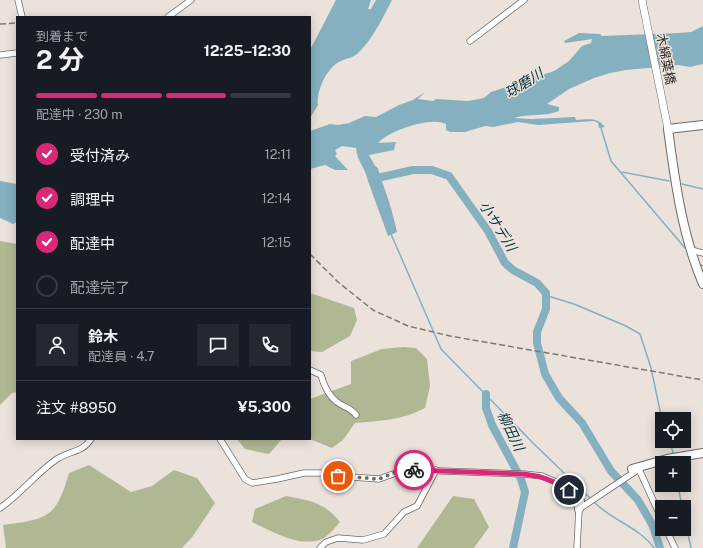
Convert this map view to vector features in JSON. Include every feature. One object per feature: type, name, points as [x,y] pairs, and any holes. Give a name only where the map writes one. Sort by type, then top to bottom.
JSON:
[{"type":"main road","points":[[703,125],[667,126],[676,188],[694,263],[703,284]]},
{"type":"main road","points":[[635,468],[667,459],[681,458],[703,453]]},
{"type":"street","points":[[18,0],[22,16]]},
{"type":"street","points":[[169,16],[191,0]]},
{"type":"street","points":[[470,41],[524,0]]},
{"type":"street","name":"木綿葉橋","points":[[642,0],[667,126]]},
{"type":"street","points":[[0,55],[16,53]]},
{"type":"street","points":[[691,250],[703,253]]},
{"type":"street","points":[[311,370],[320,375],[326,390],[340,404],[350,408],[356,415]]},
{"type":"street","points":[[0,508],[48,465],[67,454],[86,447],[90,440]]},
{"type":"street","points":[[221,440],[245,479],[252,483],[277,480],[304,472],[330,473],[338,476],[379,479],[396,472],[436,470],[542,476],[569,490],[580,504],[577,548]]},
{"type":"street","points":[[580,504],[636,471],[635,468]]},
{"type":"street","points":[[635,468],[655,507]]},
{"type":"street","points":[[320,548],[326,542],[338,538],[363,540],[384,534],[404,512],[417,506],[436,470]]},
{"type":"street","points":[[669,536],[675,548]]},
{"type":"green space","points":[[0,241],[16,244],[16,392],[12,393],[0,405]]},
{"type":"green space","points":[[311,293],[354,308],[357,320],[350,336],[322,352],[311,351]]},
{"type":"green space","points":[[403,347],[416,348],[427,359],[430,386],[425,408],[408,415],[382,421],[355,423],[343,440],[332,448],[311,439],[311,399],[351,384],[351,361],[382,349]]},
{"type":"green space","points":[[238,440],[281,440],[269,454],[245,449]]},
{"type":"green space","points":[[89,465],[131,492],[152,486],[174,470],[197,478],[215,503],[193,536],[182,548],[6,548],[3,525],[30,521],[48,514],[60,499],[69,473]]},
{"type":"green space","points":[[286,496],[316,503],[328,510],[340,522],[322,539],[304,541],[295,540],[277,534],[252,522],[255,509]]},
{"type":"green space","points":[[453,496],[474,499],[489,527],[474,548],[417,548]]},
{"type":"water","points":[[336,0],[371,0],[368,9],[371,9],[376,0],[392,0],[377,28],[363,48],[355,55],[343,60],[331,68],[321,87],[318,105],[311,116],[311,48]]},
{"type":"water","name":"球磨川","points":[[703,26],[703,64],[690,67],[679,65],[610,73],[569,89],[547,104],[559,107],[559,111],[548,114],[514,118],[532,119],[575,117],[576,120],[596,120],[605,127],[599,128],[598,123],[594,121],[538,125],[518,122],[493,127],[485,126],[465,132],[450,132],[446,130],[446,124],[430,122],[410,126],[383,138],[378,143],[396,142],[394,150],[369,155],[382,183],[395,222],[397,232],[388,236],[356,148],[342,146],[335,150],[337,154],[335,156],[348,170],[335,170],[325,165],[311,169],[311,131],[330,124],[338,125],[349,123],[365,116],[376,117],[399,105],[413,100],[425,92],[418,99],[433,101],[436,99],[468,101],[484,98],[491,92],[554,71],[569,61],[582,46],[591,43],[592,39],[565,43],[564,41],[579,33],[600,34],[602,36],[691,32]]},
{"type":"water","points":[[0,181],[16,184],[16,222],[13,224],[0,218]]},
{"type":"waterway","points":[[601,128],[611,161],[685,248]]},
{"type":"waterway","name":"小サデ川","points":[[374,170],[377,178],[413,170],[432,170],[449,176],[488,231],[505,263],[513,270],[537,283],[546,293],[546,309],[537,332],[537,343],[545,374],[559,398],[582,423],[611,471],[638,500],[653,526],[660,548]]},
{"type":"waterway","points":[[622,172],[669,181]]},
{"type":"waterway","points":[[682,184],[703,189]]},
{"type":"waterway","points":[[391,234],[441,349],[534,444],[591,499]]},
{"type":"waterway","points":[[548,296],[574,304],[626,326],[640,334],[651,368],[660,412]]},
{"type":"waterway","name":"柳田川","points":[[486,394],[486,408],[492,425],[521,479],[525,492],[513,548]]},
{"type":"waterway","points":[[672,448],[674,455]]},
{"type":"waterway","points":[[679,492],[681,500]]},
{"type":"waterway","points":[[594,502],[608,514],[641,534],[654,548]]},
{"type":"waterway","points":[[688,536],[691,548]]},
{"type":"railway","points":[[0,24],[16,23]]},
{"type":"railway","points":[[311,255],[338,282],[373,310],[408,326],[450,336],[703,380]]},
{"type":"way so far","points":[[338,476],[379,479],[396,472],[414,470]]},
{"type":"route","points":[[414,470],[446,470],[542,476],[569,490]]}]
